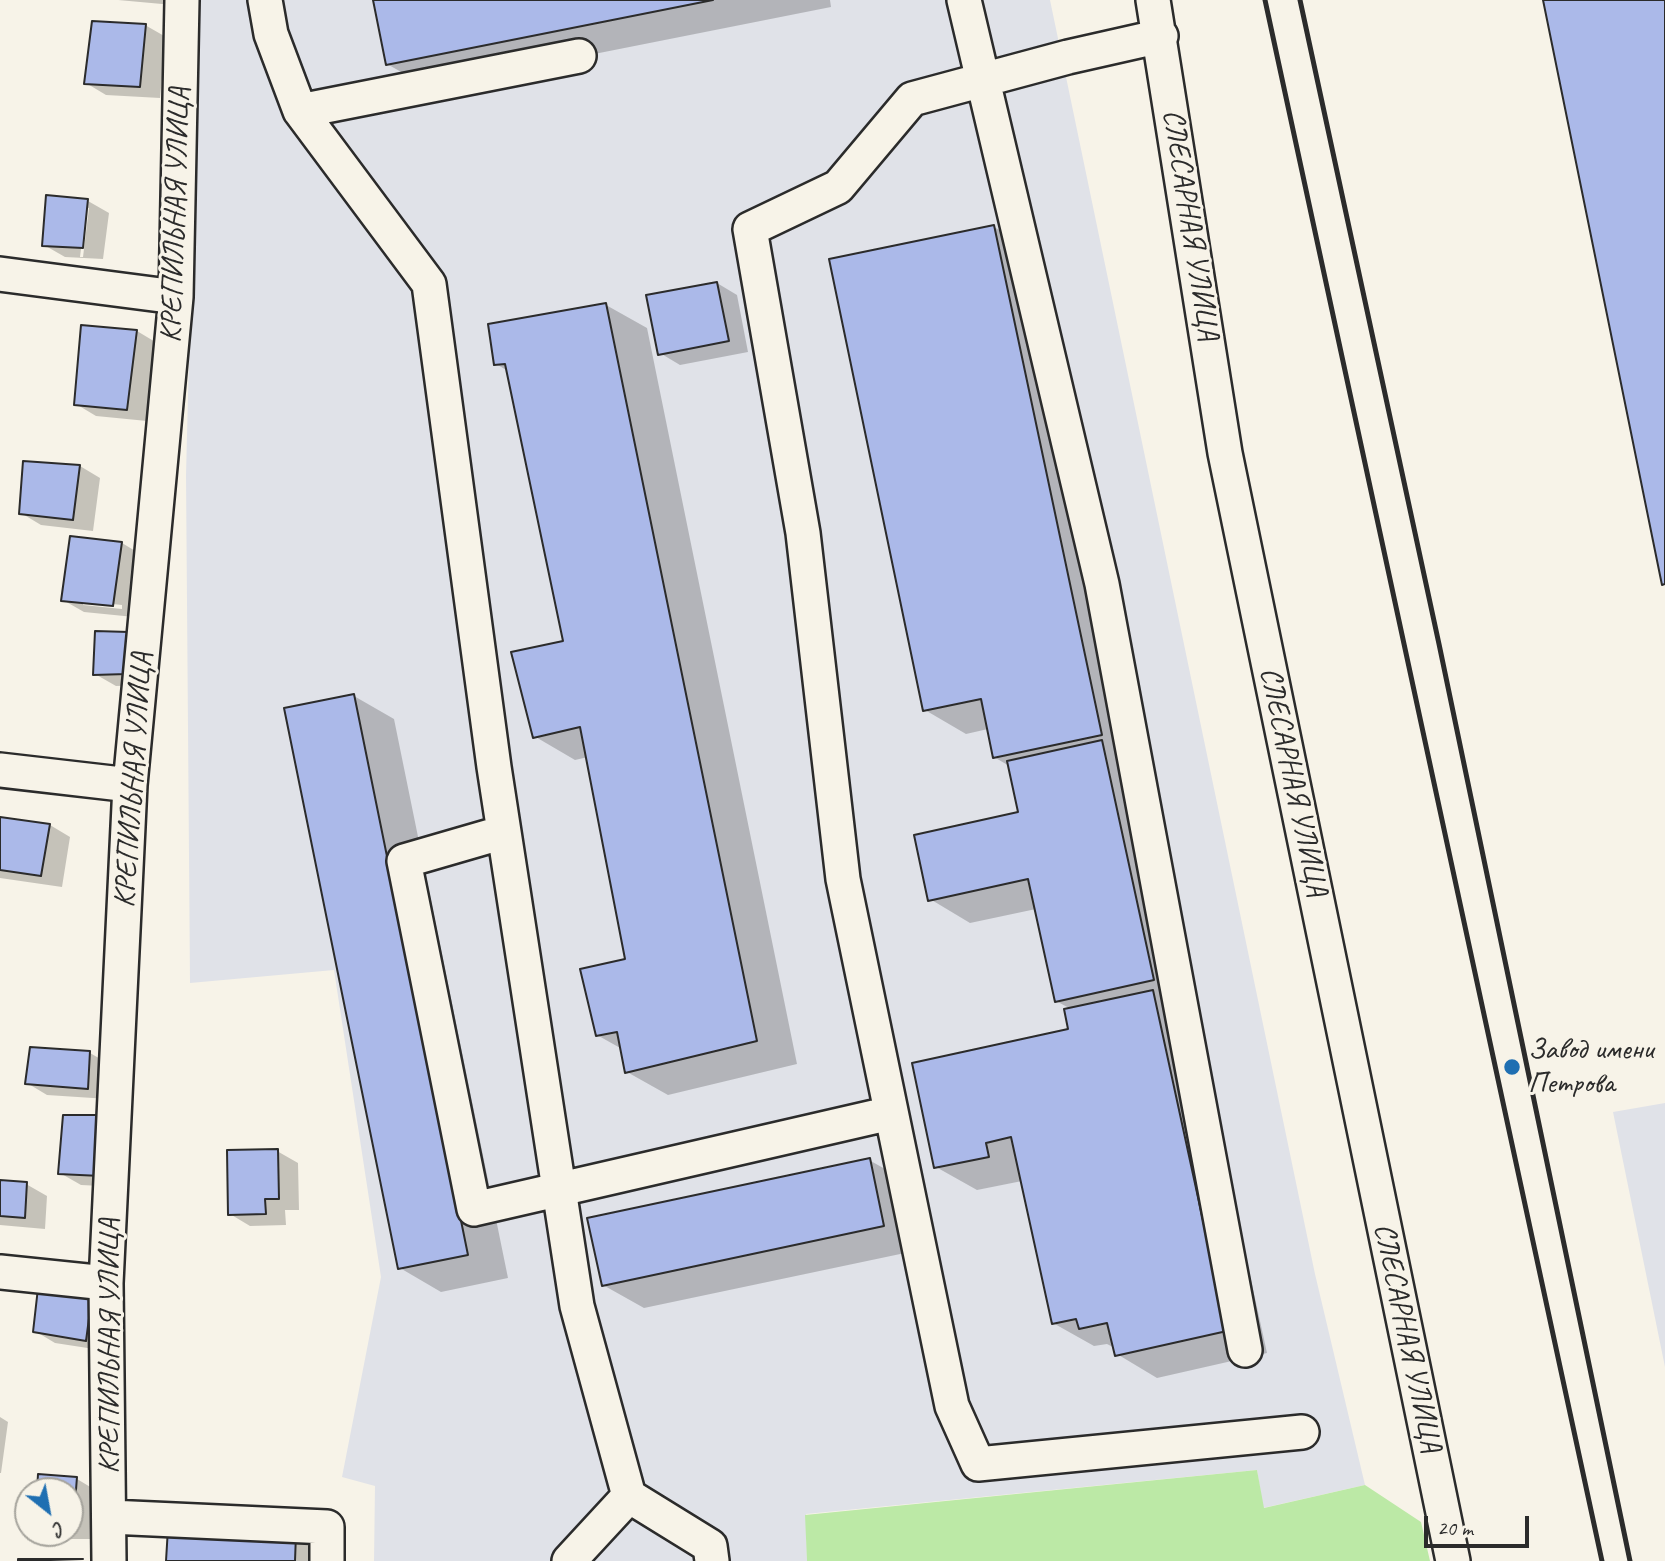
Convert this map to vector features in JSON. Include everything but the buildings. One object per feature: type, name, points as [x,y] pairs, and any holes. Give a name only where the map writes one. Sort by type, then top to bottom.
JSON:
[{"type":"street","name":"КРЕПИЛЬНАЯ УЛИЦА","points":[[109,1561],[106,1283],[130,785],[176,298],[183,0]]},
{"type":"street","points":[[265,0],[271,34],[300,111],[429,284],[504,832],[577,1306],[629,1496],[710,1546],[712,1561]]},
{"type":"street","points":[[964,0],[1102,584],[1245,1350]]},
{"type":"street","name":"СЛЕСАРНАЯ УЛИЦА","points":[[1153,0],[1161,36],[1225,453],[1453,1561]]},
{"type":"street","points":[[1161,36],[1068,57],[912,99],[838,187],[750,229],[803,533],[843,879],[952,1406],[978,1464],[1302,1432]]},
{"type":"street","points":[[300,111],[579,56]]},
{"type":"street","points":[[0,274],[176,298]]},
{"type":"street","points":[[0,771],[130,785]]},
{"type":"street","points":[[504,832],[404,861],[474,1209],[891,1113]]},
{"type":"street","points":[[0,1272],[106,1283]]},
{"type":"street","points":[[569,1561],[629,1496]]},
{"type":"street","points":[[110,1517],[327,1527],[327,1561]]},
{"type":"shaded area","points":[[198,0],[1050,0],[1315,1274],[1365,1485],[1263,1508],[1257,1470],[806,1514],[807,1561],[374,1561],[375,1486],[342,1477],[381,1277],[334,970],[190,983],[186,475]]},
{"type":"shaded area","points":[[1665,1103],[1665,1367],[1613,1112]]},
{"type":"green space","points":[[1257,1470],[1264,1508],[1365,1485],[1421,1522],[1430,1561],[807,1561],[805,1515]]},
{"type":"railway","points":[[1265,0],[1602,1561]]},
{"type":"railway","points":[[1300,0],[1439,644],[1630,1561]]},
{"type":"place","name":"Завод имени Петрова","points":[[1512,1067]]}]
